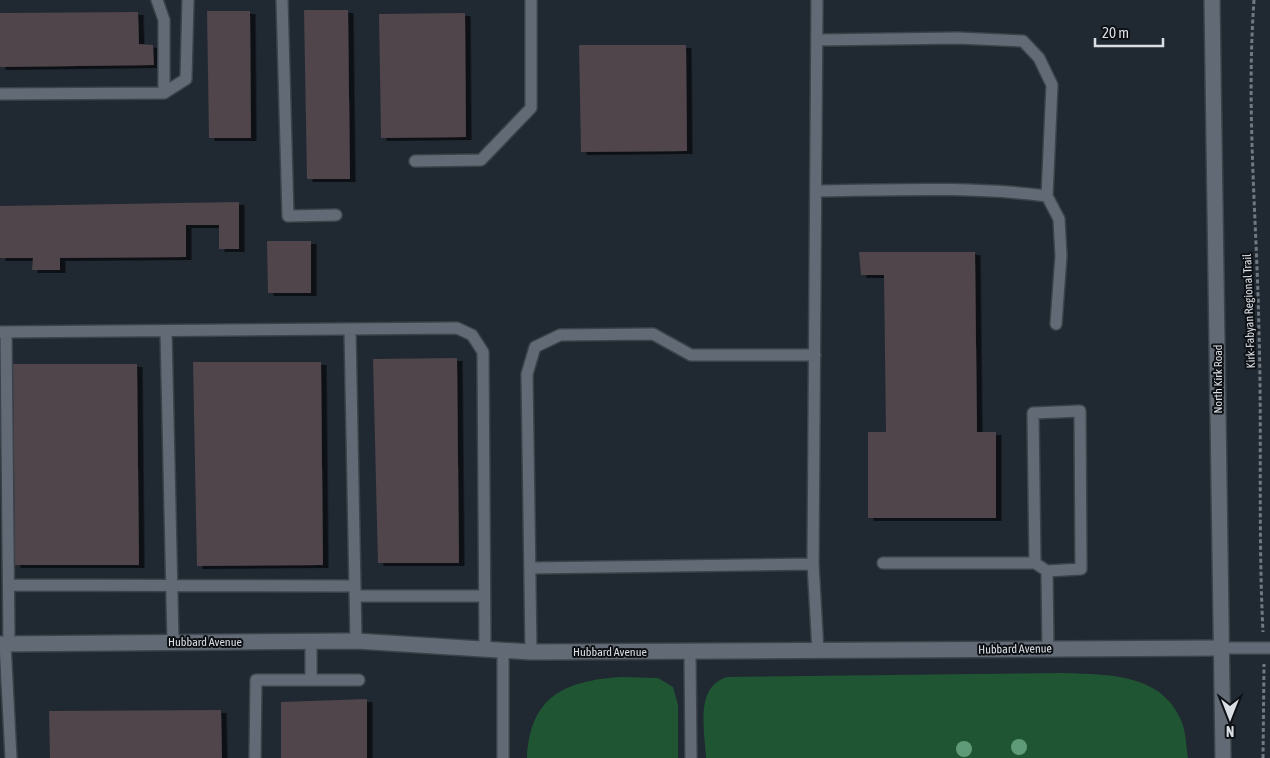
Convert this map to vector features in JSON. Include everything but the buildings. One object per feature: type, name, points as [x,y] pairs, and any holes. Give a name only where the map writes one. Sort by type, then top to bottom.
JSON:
[{"type":"street","name":"North Kirk Road","points":[[1212,0],[1222,758]]},
{"type":"street","name":"Hubbard Avenue","points":[[5,644],[356,641],[531,652],[1220,648]]},
{"type":"lane","points":[[157,0],[164,20],[164,93]]},
{"type":"lane","points":[[0,94],[164,93],[186,79],[188,0]]},
{"type":"lane","points":[[282,0],[288,216],[336,215]]},
{"type":"lane","points":[[415,161],[481,160],[531,108],[531,0]]},
{"type":"lane","points":[[817,0],[813,564],[818,651]]},
{"type":"lane","points":[[817,40],[958,38],[1023,41],[1039,58],[1052,85],[1047,196],[1059,220],[1061,256],[1056,324]]},
{"type":"lane","points":[[816,191],[947,190],[1012,192],[1047,196]]},
{"type":"lane","points":[[11,758],[5,644],[9,585],[3,332],[458,328],[472,335],[483,352],[484,648]]},
{"type":"lane","points":[[350,330],[356,641]]},
{"type":"lane","points":[[166,331],[173,642]]},
{"type":"lane","points":[[531,652],[528,374],[535,347],[560,335],[653,334],[691,355],[815,355]]},
{"type":"lane","points":[[883,563],[1035,563],[1047,571],[1081,569],[1080,411],[1033,413],[1035,563]]},
{"type":"lane","points":[[530,568],[813,564]]},
{"type":"lane","points":[[1047,571],[1048,648]]},
{"type":"lane","points":[[9,585],[172,585],[484,596]]},
{"type":"lane","points":[[311,641],[311,680]]},
{"type":"lane","points":[[1220,648],[1270,648]]},
{"type":"lane","points":[[504,649],[504,758]]},
{"type":"lane","points":[[690,652],[691,758]]},
{"type":"lane","points":[[255,758],[256,680],[359,680]]},
{"type":"path","name":"Kirk-Fabyan Regional Trail","points":[[1254,0],[1251,39],[1252,153],[1259,333],[1262,621]]},
{"type":"path","points":[[1263,758],[1265,669]]},
{"type":"green space","points":[[1065,673],[1115,676],[1147,685],[1160,693],[1172,705],[1183,724],[1188,758],[706,758],[704,711],[706,700],[710,690],[717,682],[727,677]]},
{"type":"green space","points":[[620,677],[658,678],[673,687],[678,705],[678,758],[527,758],[535,720],[543,706],[554,696],[567,688],[583,683]]}]
